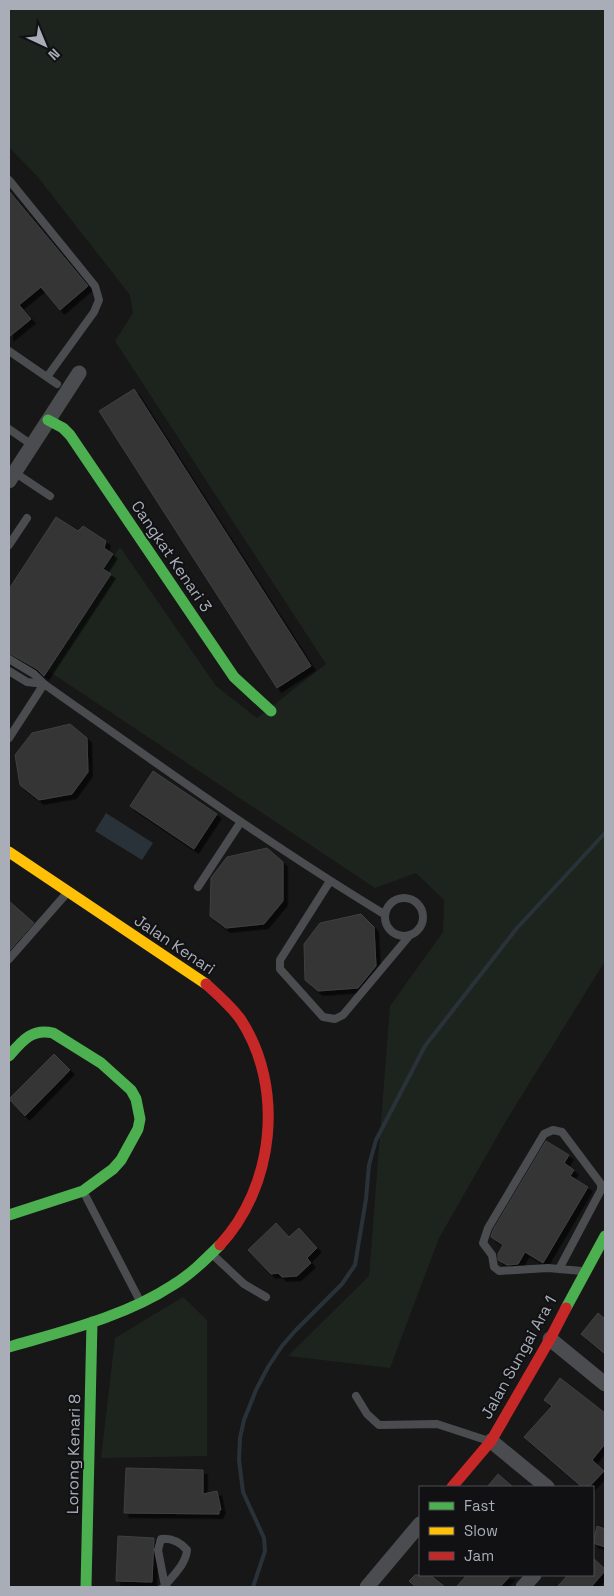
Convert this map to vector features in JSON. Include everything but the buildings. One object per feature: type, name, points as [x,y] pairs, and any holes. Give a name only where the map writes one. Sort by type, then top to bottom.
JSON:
[{"type":"street","points":[[12,476],[48,420],[57,384],[79,373]]},
{"type":"street","name":"Cangkat Kenari 3","points":[[48,420],[63,428],[70,435],[234,677],[270,711]]},
{"type":"street","name":"Jalan Kenari","points":[[9,1347],[92,1322],[141,1303],[176,1284],[212,1253],[232,1231],[250,1200],[264,1163],[270,1124],[267,1085],[254,1047],[240,1020],[221,998],[202,980],[10,854]]},
{"type":"street","points":[[9,1056],[31,1033],[45,1030],[53,1033],[101,1063],[131,1090],[136,1099],[140,1119],[138,1129],[121,1160],[113,1169],[83,1191],[9,1215]]},
{"type":"street","name":"Jalan Sungai Ara 1","points":[[453,1486],[491,1441],[550,1339],[584,1272],[605,1236]]},
{"type":"street","name":"Lorong Kenari 8","points":[[86,1587],[92,1322]]},
{"type":"street","points":[[550,1339],[605,1384]]},
{"type":"street","points":[[491,1441],[547,1486]]},
{"type":"street","points":[[367,1587],[419,1525]]},
{"type":"street","points":[[524,1587],[533,1576]]},
{"type":"lane","points":[[9,180],[95,286],[99,300],[57,384],[9,351]]},
{"type":"lane","points":[[9,429],[32,444]]},
{"type":"lane","points":[[12,476],[50,496]]},
{"type":"lane","points":[[9,545],[27,518]]},
{"type":"lane","points":[[9,659],[34,674],[44,684],[240,822],[330,882],[384,914]]},
{"type":"lane","points":[[9,671],[27,682],[44,684]]},
{"type":"lane","points":[[9,738],[44,684]]},
{"type":"lane","points":[[198,887],[240,822]]},
{"type":"lane","points":[[330,882],[280,960],[280,969],[323,1017],[335,1019],[343,1015],[410,935]]},
{"type":"lane","points":[[9,959],[68,892]]},
{"type":"lane","points":[[398,898],[412,899],[422,910],[422,925],[418,931],[410,935],[401,936],[390,931],[384,920],[384,914],[387,907],[398,898]]},
{"type":"lane","points":[[559,1269],[601,1190],[601,1184],[562,1132],[553,1130],[544,1134],[488,1228],[483,1243],[492,1255],[494,1267],[499,1271],[548,1268],[584,1272]]},
{"type":"lane","points":[[83,1191],[141,1303]]},
{"type":"lane","points":[[212,1253],[244,1284],[266,1297]]},
{"type":"lane","points":[[356,1396],[367,1414],[379,1425],[437,1424],[491,1441]]},
{"type":"lane","points":[[161,1539],[168,1539],[177,1542],[187,1550],[187,1556],[164,1586],[158,1550],[161,1539]]},
{"type":"shaded area","points":[[9,9],[605,9],[605,961],[506,1121],[439,1238],[390,1368],[288,1356],[369,1276],[390,1006],[443,932],[444,900],[416,873],[375,888],[41,666],[120,547],[216,686],[257,718],[326,664],[115,341],[133,313],[130,295],[37,176],[9,147]]},
{"type":"shaded area","points":[[106,813],[153,843],[142,860],[95,831]]},
{"type":"shaded area","points":[[183,1297],[207,1320],[207,1456],[101,1458],[115,1338]]},
{"type":"waterway","points":[[253,1587],[265,1551],[264,1538],[243,1492],[239,1460],[240,1438],[244,1420],[256,1390],[282,1346],[342,1284],[355,1265],[366,1199],[369,1165],[376,1140],[425,1046],[517,928],[605,833]]},
{"type":"traffic: fast","points":[[48,420],[63,428],[70,435],[234,677],[271,711]]},
{"type":"traffic: fast","points":[[9,1056],[23,1041],[33,1034],[39,1032],[53,1033],[101,1063],[131,1090],[136,1099],[140,1119],[138,1129],[121,1160],[113,1169],[83,1191],[9,1215]]},
{"type":"traffic: fast","points":[[566,1308],[605,1236]]},
{"type":"traffic: fast","points":[[9,1347],[72,1329],[134,1306],[179,1281],[220,1245]]},
{"type":"traffic: fast","points":[[86,1587],[92,1322]]},
{"type":"traffic: slow","points":[[9,852],[206,984]]},
{"type":"traffic: jam","points":[[206,984],[225,1001],[241,1020],[255,1047],[264,1076],[268,1106],[267,1136],[262,1166],[252,1195],[238,1221],[220,1245]]},
{"type":"traffic: jam","points":[[453,1486],[491,1441],[566,1308]]}]
